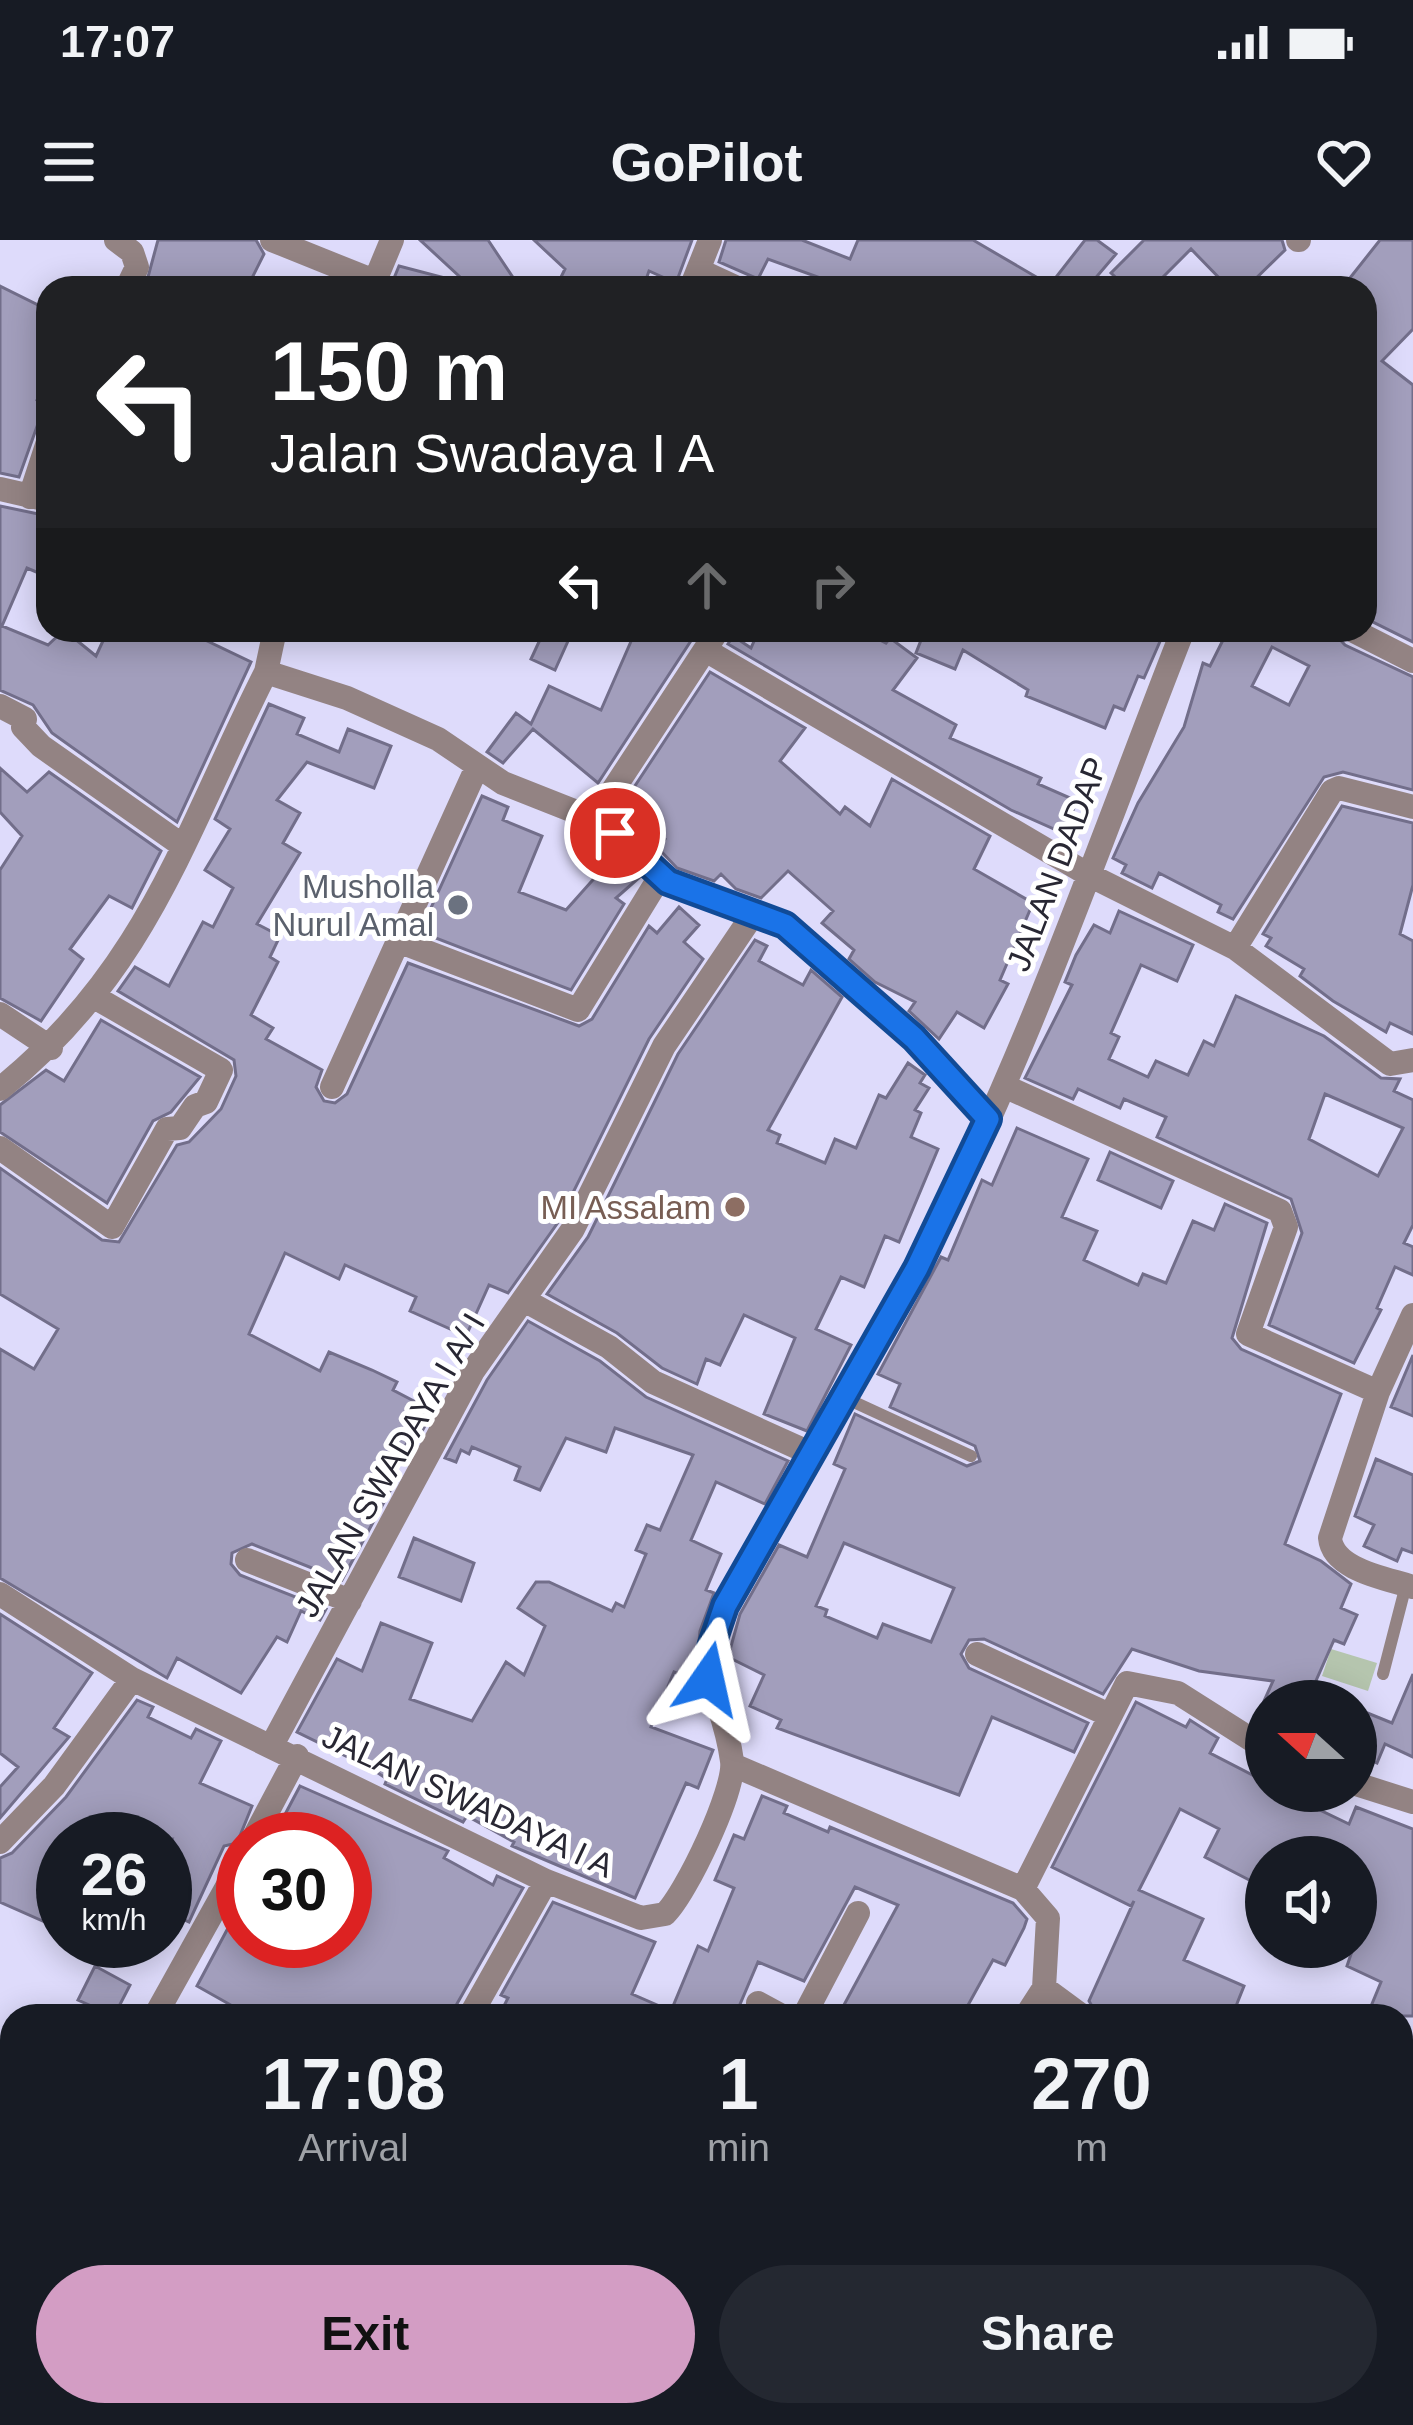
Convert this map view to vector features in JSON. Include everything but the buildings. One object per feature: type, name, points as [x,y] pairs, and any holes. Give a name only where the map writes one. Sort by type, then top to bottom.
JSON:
[{"type":"street","points":[[116,240],[133,252],[137,267],[133,276]]},
{"type":"street","points":[[272,240],[353,276]]},
{"type":"street","points":[[377,276],[392,240]]},
{"type":"street","points":[[696,276],[710,240]]},
{"type":"street","points":[[0,489],[36,498]]},
{"type":"street","points":[[0,1089],[51,1048],[96,998],[142,933],[266,672],[272,642]]},
{"type":"street","points":[[594,819],[711,642]]},
{"type":"street","points":[[715,642],[1089,874],[1235,948],[1390,1064],[1413,1060]]},
{"type":"street","name":"JALAN DADAP","points":[[988,1119],[1178,642]]},
{"type":"street","points":[[1375,642],[1413,662]]},
{"type":"street","points":[[266,672],[438,739],[477,767],[594,819],[636,848],[661,875],[699,897],[785,925],[862,990],[988,1119],[917,1268],[725,1606],[711,1647],[708,1679],[734,1765],[1023,1889],[1048,1918],[1044,1988],[1034,2004]]},
{"type":"street","points":[[0,706],[25,719],[23,728],[41,746],[183,846]]},
{"type":"street","points":[[332,1087],[477,767]]},
{"type":"street","points":[[1235,948],[1332,791],[1339,788],[1413,807]]},
{"type":"street","points":[[398,941],[578,1010],[661,875]]},
{"type":"street","name":"JALAN SWADAYA I A/ I","points":[[272,1744],[473,1371],[573,1229],[664,1046],[754,913]]},
{"type":"street","points":[[0,1148],[112,1227],[167,1129],[180,1128],[195,1106],[204,1104],[221,1070],[96,998]]},
{"type":"street","points":[[0,1013],[51,1048]]},
{"type":"street","points":[[1004,1086],[1280,1211],[1286,1227],[1247,1334],[1378,1392]]},
{"type":"street","points":[[524,1300],[609,1347],[653,1382],[812,1454]]},
{"type":"street","points":[[1409,1586],[1333,1553],[1332,1529],[1378,1392],[1413,1315]]},
{"type":"street","points":[[247,1560],[350,1600]]},
{"type":"street","name":"JALAN SWADAYA I A","points":[[0,1594],[132,1678],[546,1880],[641,1918],[665,1914],[705,1845],[734,1765]]},
{"type":"street","points":[[977,1654],[1107,1714]]},
{"type":"street","points":[[0,1842],[54,1786],[132,1678]]},
{"type":"street","points":[[1023,1889],[1107,1714],[1127,1683],[1178,1694],[1245,1736]]},
{"type":"street","points":[[267,1812],[297,1756]]},
{"type":"street","points":[[1377,1791],[1413,1802]]},
{"type":"street","points":[[477,2004],[546,1880]]},
{"type":"street","points":[[162,2004],[216,1906]]},
{"type":"street","points":[[809,2004],[858,1913]]},
{"type":"street","points":[[1044,1988],[1066,2004]]},
{"type":"lane","points":[[842,1396],[971,1456]]},
{"type":"lane","points":[[1383,1673],[1409,1586]]},
{"type":"green space","points":[[1331,1649],[1377,1663],[1372,1680],[1322,1676]]},
{"type":"place","name":"Musholla Nurul Amal","points":[[458,905]]},
{"type":"place","name":"MI Assalam","points":[[735,1207]]},
{"type":"route","points":[[615,833],[668,882],[785,925],[914,1038],[988,1119],[917,1268],[725,1606],[711,1647],[708,1679]]}]
